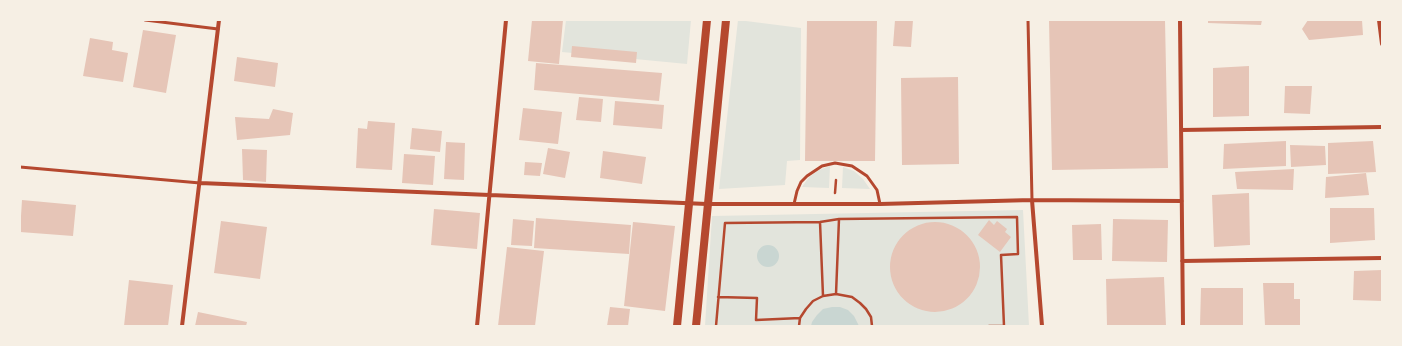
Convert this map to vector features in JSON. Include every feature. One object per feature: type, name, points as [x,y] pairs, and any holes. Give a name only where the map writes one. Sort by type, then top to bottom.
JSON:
[{"type":"main road","points":[[677,326],[707,20]]},
{"type":"main road","points":[[696,326],[726,20]]},
{"type":"street","points":[[182,326],[219,20]]},
{"type":"street","points":[[477,326],[506,20]]},
{"type":"street","points":[[1180,20],[1183,326]]},
{"type":"street","points":[[1379,20],[1382,44]]},
{"type":"street","points":[[1181,130],[1382,127]]},
{"type":"street","points":[[200,183],[689,204],[880,204],[1032,200],[1182,201]]},
{"type":"street","points":[[1032,200],[1042,326]]},
{"type":"street","points":[[1182,261],[1382,258]]},
{"type":"lane","points":[[145,20],[218,29]]},
{"type":"lane","points":[[1028,20],[1032,200]]},
{"type":"lane","points":[[794,204],[801,182],[807,176],[822,166],[839,163],[852,166],[867,176],[877,190],[880,204]]},
{"type":"lane","points":[[20,167],[200,183]]},
{"type":"path","points":[[716,326],[725,223],[820,222],[839,219],[1017,217],[1018,254],[1001,255],[1004,326],[989,326]]},
{"type":"path","points":[[836,294],[839,219]]},
{"type":"path","points":[[820,222],[823,296]]},
{"type":"path","points":[[799,326],[800,318],[806,308],[813,301],[823,296],[836,294],[852,297],[860,303],[866,309],[872,326]]},
{"type":"path","points":[[718,297],[757,298],[756,320],[800,318]]},
{"type":"shaded area","points":[[566,20],[691,20],[687,64],[562,52]]},
{"type":"shaded area","points":[[738,20],[801,28],[800,160],[787,161],[785,185],[719,189]]},
{"type":"shaded area","points":[[830,166],[829,188],[802,187],[809,177],[819,170]]},
{"type":"shaded area","points":[[843,167],[854,171],[863,179],[870,189],[842,188]]},
{"type":"shaded area","points":[[1023,210],[1029,326],[705,326],[712,216]]},
{"type":"shaded area","points":[[768,245],[776,248],[779,256],[776,264],[768,267],[760,264],[757,256],[760,248]]},
{"type":"shaded area","points":[[840,307],[848,310],[854,316],[859,326],[811,326],[812,322],[823,309]]},
{"type":"building","points":[[532,20],[563,20],[559,64],[528,61]]},
{"type":"building","points":[[807,20],[877,20],[875,161],[805,161]]},
{"type":"building","points":[[895,20],[913,20],[911,47],[893,46]]},
{"type":"building","points":[[1049,20],[1165,20],[1168,168],[1052,170]]},
{"type":"building","points":[[1208,20],[1262,20],[1261,25],[1208,23]]},
{"type":"building","points":[[1308,20],[1362,20],[1363,35],[1309,40],[1302,29]]},
{"type":"building","points":[[143,30],[176,35],[166,93],[133,87]]},
{"type":"building","points":[[90,38],[113,42],[112,50],[128,53],[123,82],[83,76]]},
{"type":"building","points":[[572,46],[637,52],[636,63],[571,57]]},
{"type":"building","points":[[237,57],[278,63],[275,87],[234,81]]},
{"type":"building","points":[[536,63],[662,73],[659,101],[534,90]]},
{"type":"building","points":[[1249,66],[1249,116],[1213,117],[1213,68]]},
{"type":"building","points":[[958,77],[959,164],[902,165],[901,78]]},
{"type":"building","points":[[1285,86],[1312,86],[1310,114],[1284,113]]},
{"type":"building","points":[[579,97],[603,99],[601,122],[576,120]]},
{"type":"building","points":[[615,101],[664,105],[662,129],[613,125]]},
{"type":"building","points":[[523,108],[562,112],[558,144],[519,140]]},
{"type":"building","points":[[273,109],[293,113],[290,135],[237,140],[235,117],[269,119]]},
{"type":"building","points":[[368,121],[395,123],[392,170],[356,168],[358,128],[367,129]]},
{"type":"building","points":[[412,128],[442,131],[440,152],[410,149]]},
{"type":"building","points":[[1286,141],[1286,166],[1223,169],[1224,144]]},
{"type":"building","points":[[1373,141],[1376,172],[1328,174],[1328,143]]},
{"type":"building","points":[[446,142],[465,143],[464,180],[444,179]]},
{"type":"building","points":[[1290,145],[1325,146],[1326,165],[1291,167]]},
{"type":"building","points":[[548,148],[570,152],[565,178],[543,174]]},
{"type":"building","points":[[242,149],[267,150],[266,182],[243,180]]},
{"type":"building","points":[[603,151],[646,157],[642,184],[600,178]]},
{"type":"building","points":[[404,154],[435,156],[433,185],[402,183]]},
{"type":"building","points":[[525,162],[542,163],[540,176],[524,175]]},
{"type":"building","points":[[1294,169],[1293,190],[1237,189],[1235,172]]},
{"type":"building","points":[[1366,173],[1369,195],[1325,198],[1326,177]]},
{"type":"building","points":[[1249,193],[1250,245],[1214,247],[1212,195]]},
{"type":"building","points":[[22,200],[76,205],[73,236],[20,232]]},
{"type":"building","points":[[1330,208],[1374,208],[1375,240],[1330,243]]},
{"type":"building","points":[[434,209],[480,213],[477,249],[431,245]]},
{"type":"building","points":[[536,218],[631,225],[629,254],[534,248]]},
{"type":"building","points":[[513,219],[534,221],[532,246],[511,245]]},
{"type":"building","points":[[1113,219],[1168,220],[1167,262],[1112,261]]},
{"type":"building","points":[[989,220],[994,225],[997,221],[1007,229],[1005,232],[1011,237],[1000,252],[978,235]]},
{"type":"building","points":[[221,221],[267,227],[260,279],[214,273]]},
{"type":"building","points":[[633,222],[675,226],[665,311],[624,306]]},
{"type":"building","points":[[935,222],[952,225],[967,235],[977,250],[980,267],[977,284],[967,299],[952,309],[935,312],[918,309],[903,299],[893,284],[890,267],[893,250],[903,235],[918,225]]},
{"type":"building","points":[[1101,224],[1102,260],[1073,260],[1072,225]]},
{"type":"building","points":[[507,247],[544,251],[535,326],[498,326]]},
{"type":"building","points":[[1382,270],[1382,301],[1353,300],[1354,271]]},
{"type":"building","points":[[1164,277],[1166,326],[1107,326],[1106,279]]},
{"type":"building","points":[[129,280],[173,285],[168,326],[124,326]]},
{"type":"building","points":[[1263,283],[1294,283],[1294,299],[1300,299],[1300,326],[1265,326]]},
{"type":"building","points":[[1201,288],[1243,288],[1243,326],[1200,325]]},
{"type":"building","points":[[610,307],[630,309],[628,326],[607,326]]},
{"type":"building","points":[[198,312],[247,322],[246,326],[195,326]]}]
